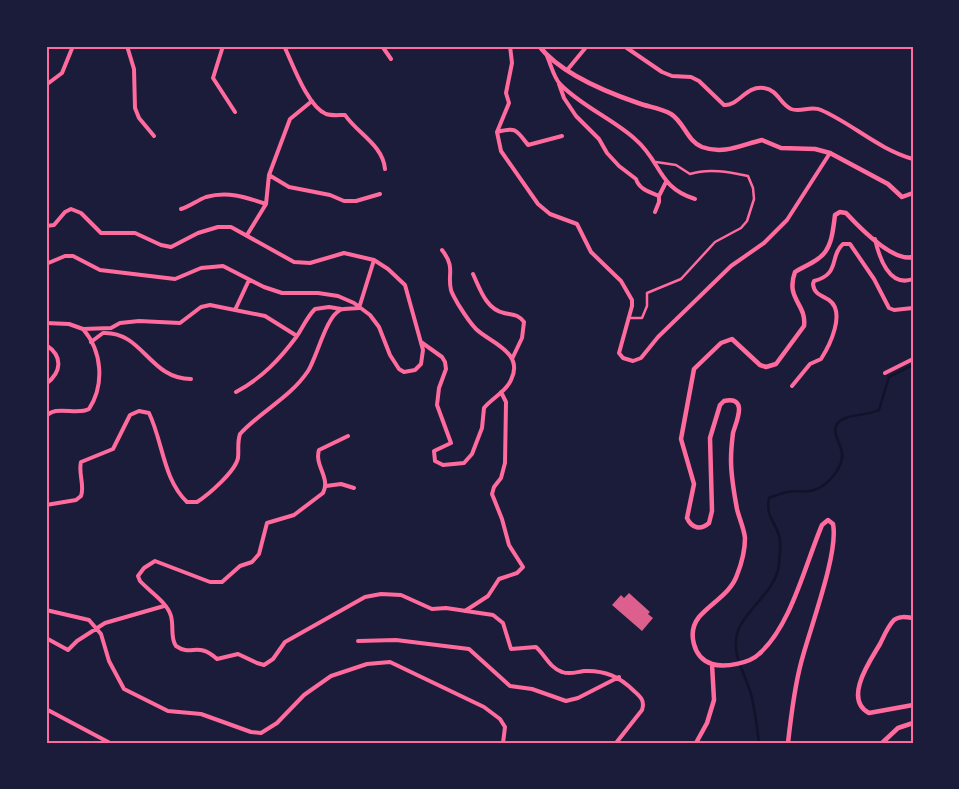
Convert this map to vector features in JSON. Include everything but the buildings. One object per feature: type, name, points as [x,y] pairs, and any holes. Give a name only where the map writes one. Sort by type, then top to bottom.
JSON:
[{"type":"street","points":[[46,84],[62,72],[73,46]]},
{"type":"street","points":[[127,46],[134,69],[136,112],[154,136]]},
{"type":"street","points":[[224,46],[213,78],[221,94],[235,112]]},
{"type":"street","points":[[382,46],[391,59]]},
{"type":"street","points":[[510,46],[512,63],[506,93],[509,103],[496,132],[502,151],[538,204],[550,214],[576,224],[591,252],[621,281],[632,300],[619,353],[623,358],[633,361],[641,358],[658,337],[731,266],[764,243],[787,220],[830,153]]},
{"type":"street","points":[[539,46],[547,56],[560,84],[564,98],[585,126],[599,139],[607,153],[636,179],[637,184],[644,190],[659,196]]},
{"type":"street","points":[[568,69],[587,46]]},
{"type":"street","points":[[624,46],[667,74],[691,77],[699,81],[724,105],[733,103],[747,91],[764,88],[776,93],[793,110],[817,108],[873,142],[913,159]]},
{"type":"street","points":[[284,47],[312,101],[325,114],[345,115],[352,126],[381,154],[385,169]]},
{"type":"street","points":[[547,56],[579,78],[604,90],[666,111],[674,116],[695,142],[701,146],[728,150],[762,140],[781,148],[816,149],[830,153],[888,184],[902,197],[913,193]]},
{"type":"street","points":[[560,84],[636,139],[656,162],[666,182],[672,189],[695,200]]},
{"type":"street","points":[[247,235],[266,204],[269,175],[290,118],[312,101]]},
{"type":"street","points":[[496,132],[512,129],[517,131],[528,145],[562,136]]},
{"type":"street","points":[[628,318],[642,318],[647,306],[648,293],[681,278],[714,242],[741,228],[747,221],[754,199],[753,188],[748,176],[712,170],[701,170],[690,174],[676,165],[656,162]]},
{"type":"street","points":[[269,175],[289,187],[330,195],[344,201],[356,201],[380,194]]},
{"type":"street","points":[[655,212],[659,196],[666,182]]},
{"type":"street","points":[[181,209],[193,205],[204,198],[237,194],[266,204]]},
{"type":"street","points":[[46,226],[54,225],[65,212],[71,209],[81,213],[101,233],[134,233],[165,246],[175,246],[198,232],[224,226],[231,227],[247,235],[279,256],[294,262],[310,263],[344,253],[374,260],[405,284],[423,354],[418,367],[410,372],[399,369],[390,355],[379,327],[370,315],[354,303],[338,296],[318,293],[282,293],[249,280],[223,266],[201,268],[175,279],[100,270],[72,256],[65,256],[46,264]]},
{"type":"street","points":[[788,743],[795,687],[832,549],[834,528],[828,520],[822,525],[782,624],[760,654],[746,662],[718,665],[712,664],[698,652],[692,637],[697,620],[733,584],[742,557],[745,538],[737,508],[731,460],[734,433],[740,414],[738,405],[732,401],[724,400],[720,404],[710,438],[711,517],[705,526],[695,527],[689,524],[687,518],[694,484],[681,439],[694,369],[721,343],[732,339],[760,365],[766,367],[776,364],[804,326],[804,318],[791,288],[795,272],[819,259],[826,252],[835,215],[840,212],[846,213],[875,239],[899,256],[913,257]]},
{"type":"street","points":[[875,239],[882,262],[893,277],[899,280],[913,279]]},
{"type":"street","points":[[792,386],[810,364],[822,359],[835,328],[837,318],[834,305],[818,294],[812,286],[814,281],[824,278],[830,272],[835,264],[839,248],[843,244],[850,244],[890,308],[894,310],[913,308]]},
{"type":"street","points":[[421,342],[442,357],[446,365],[437,405],[451,443],[434,451],[434,457],[438,463],[464,464],[468,460],[482,428],[484,408],[512,380],[514,370],[512,359],[501,344],[477,329],[459,305],[451,289],[452,272],[448,258],[442,250]]},
{"type":"street","points":[[359,308],[374,260]]},
{"type":"street","points":[[473,274],[488,303],[495,310],[520,317],[524,322],[524,329],[512,359]]},
{"type":"street","points":[[235,310],[249,280]]},
{"type":"street","points":[[46,323],[69,324],[83,329],[111,328],[120,323],[139,321],[180,323],[201,307],[210,305],[268,318],[297,336]]},
{"type":"street","points":[[236,392],[257,380],[297,336],[315,309],[330,307],[341,309],[359,308]]},
{"type":"street","points":[[46,505],[76,500],[81,496],[83,490],[80,476],[81,462],[113,449],[130,415],[139,411],[148,413],[154,424],[173,484],[187,502],[197,502],[219,484],[235,464],[238,459],[240,434],[298,384],[317,354],[329,322],[341,309]]},
{"type":"street","points":[[46,417],[54,411],[83,412],[92,404],[100,376],[100,363],[83,329]]},
{"type":"street","points":[[91,342],[103,333],[121,335],[134,343],[152,363],[172,377],[191,380]]},
{"type":"street","points":[[46,345],[58,355],[59,364],[58,371],[47,382]]},
{"type":"street","points":[[885,373],[913,358]]},
{"type":"street","points":[[464,611],[488,596],[499,580],[517,572],[523,567],[509,545],[502,519],[492,494],[494,487],[501,478],[505,463],[506,402],[501,392]]},
{"type":"street","points":[[348,436],[318,450],[317,457],[326,486],[323,493],[303,510],[267,523],[259,554],[252,562],[240,566],[222,582],[210,582],[158,562],[151,562],[139,574],[138,578],[170,613],[174,631],[172,640],[179,648],[188,651],[196,648],[207,650],[218,659],[238,654],[257,663],[264,664],[273,658],[285,642],[365,597],[381,594],[402,595],[428,608],[493,615],[503,624],[511,649],[536,648],[551,665],[564,673],[592,671],[618,677],[641,697],[643,706],[637,718],[616,743]]},
{"type":"street","points":[[326,486],[341,484],[354,488]]},
{"type":"street","points":[[46,638],[68,650],[97,627],[164,606]]},
{"type":"street","points":[[46,610],[84,617],[97,627],[109,661],[124,689],[168,711],[201,714],[251,732],[261,733],[277,723],[304,695],[331,676],[367,664],[390,662],[484,707],[500,719],[505,727],[503,743]]},
{"type":"street","points":[[913,618],[899,618],[891,624],[862,676],[858,693],[862,706],[869,713],[913,705]]},
{"type":"street","points":[[358,641],[396,640],[469,649],[510,686],[532,689],[566,701],[578,698],[618,677]]},
{"type":"street","points":[[696,743],[707,723],[714,700],[712,664]]},
{"type":"street","points":[[46,709],[110,743]]},
{"type":"street","points":[[882,743],[898,728],[913,723]]},
{"type":"waterway","points":[[759,743],[755,712],[751,694],[739,662],[736,637],[749,612],[768,590],[777,574],[780,541],[770,516],[769,498],[787,492],[814,490],[825,484],[835,474],[841,461],[841,449],[836,433],[837,424],[844,418],[879,410],[889,377],[913,365]]}]
